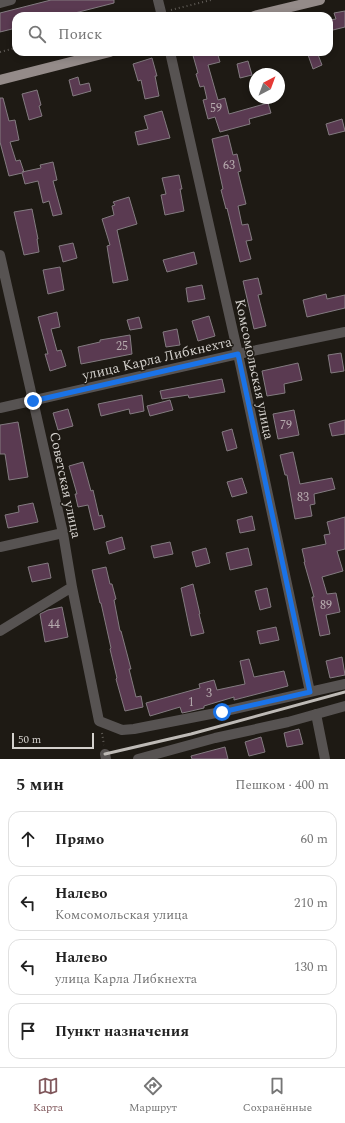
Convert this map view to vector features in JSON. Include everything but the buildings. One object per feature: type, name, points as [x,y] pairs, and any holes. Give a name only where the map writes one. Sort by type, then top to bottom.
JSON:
[{"type":"main road","points":[[270,12],[320,0]]},
{"type":"main road","points":[[0,80],[94,56]]},
{"type":"street","points":[[0,3],[11,0]]},
{"type":"street","points":[[158,0],[161,12]]},
{"type":"street","name":"Комсомольская улица","points":[[171,56],[238,354],[310,692]]},
{"type":"street","name":"Советская улица","points":[[0,255],[63,533],[72,587],[99,721]]},
{"type":"street","name":"улица Карла Либкнехта","points":[[0,408],[238,354],[345,332]]},
{"type":"street","points":[[0,547],[63,533]]},
{"type":"street","points":[[0,631],[72,587]]},
{"type":"street","points":[[99,721],[122,730],[222,712],[345,684]]},
{"type":"street","points":[[138,759],[215,738],[288,722],[345,706]]},
{"type":"street","points":[[316,714],[325,759]]},
{"type":"path","points":[[169,12],[211,0]]},
{"type":"path","points":[[0,52],[12,49]]},
{"type":"path","points":[[99,721],[106,756]]},
{"type":"railway","points":[[105,754],[191,734],[345,692]]},
{"type":"route","points":[[33,401],[238,354],[310,692],[222,712]]}]
